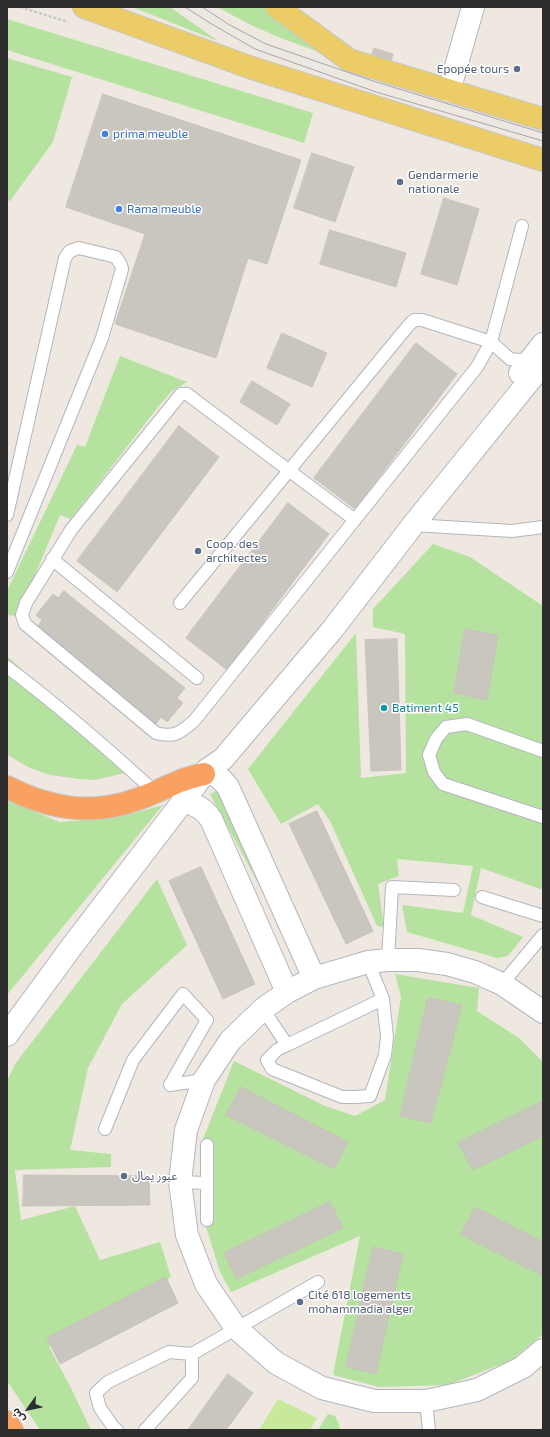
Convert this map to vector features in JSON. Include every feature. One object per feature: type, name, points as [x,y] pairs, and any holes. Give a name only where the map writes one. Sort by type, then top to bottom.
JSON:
[{"type":"highway","points":[[7,788],[26,797],[46,803],[66,808],[86,809],[123,804],[205,772]]},
{"type":"highway","points":[[7,1422],[12,1430]]},
{"type":"main road","points":[[84,7],[252,68],[543,160]]},
{"type":"main road","points":[[277,7],[349,60],[543,119]]},
{"type":"street","points":[[449,91],[473,7]]},
{"type":"street","points":[[390,546],[413,525],[536,363],[543,344]]},
{"type":"street","points":[[7,1035],[72,945],[205,772],[213,752],[390,546],[536,363]]},
{"type":"street","points":[[205,772],[222,779],[228,787],[314,978]]},
{"type":"street","points":[[183,800],[201,808],[211,819],[287,992]]},
{"type":"street","points":[[543,1012],[502,984],[475,972],[447,964],[418,960],[378,961],[314,978],[287,992],[263,1009],[230,1041],[204,1080],[186,1130],[180,1182],[187,1235],[206,1284],[236,1328],[276,1363],[322,1388],[374,1401],[426,1402],[477,1390],[523,1367],[543,1350]]},
{"type":"lane","points":[[355,520],[187,394],[180,394],[71,530],[26,603],[22,615],[25,624],[156,733],[168,736],[182,732],[194,722],[478,367],[491,342],[522,226]]},
{"type":"lane","points":[[7,514],[65,258],[70,251],[79,248],[116,257],[122,269],[107,324],[7,572]]},
{"type":"lane","points":[[180,603],[414,320],[422,320],[491,342],[510,359],[536,363]]},
{"type":"lane","points":[[413,525],[512,531],[543,527]]},
{"type":"lane","points":[[52,559],[197,678]]},
{"type":"lane","points":[[7,667],[89,732],[155,792]]},
{"type":"lane","points":[[543,751],[467,724],[446,727],[436,739],[429,755],[434,772],[443,784],[543,817]]},
{"type":"lane","points":[[383,999],[276,1050],[267,1060],[272,1069],[342,1097],[370,1096],[385,1055],[387,1036],[383,999],[378,961],[392,886],[454,890]]},
{"type":"lane","points":[[482,897],[543,916]]},
{"type":"lane","points":[[502,984],[543,935]]},
{"type":"lane","points":[[105,1129],[133,1060],[183,994],[207,1020],[170,1085],[204,1080]]},
{"type":"lane","points":[[263,1009],[287,1045]]},
{"type":"lane","points":[[207,1145],[207,1220]]},
{"type":"lane","points":[[180,1182],[207,1183]]},
{"type":"lane","points":[[117,1430],[100,1408],[96,1392],[108,1382],[169,1352],[192,1354],[318,1282]]},
{"type":"lane","points":[[145,1430],[192,1378],[192,1354]]},
{"type":"lane","points":[[426,1402],[429,1430]]},
{"type":"green space","points":[[132,7],[170,7],[218,41]]},
{"type":"green space","points":[[217,7],[264,7],[298,28],[335,58],[283,39],[253,26]]},
{"type":"green space","points":[[7,19],[313,113],[304,143],[7,50]]},
{"type":"green space","points":[[7,58],[72,77],[53,142],[10,201],[7,200]]},
{"type":"green space","points":[[120,356],[187,382],[172,391],[158,407],[71,519],[60,515],[18,616],[7,615],[7,591],[77,445],[85,447]]},
{"type":"green space","points":[[433,544],[470,557],[543,606],[543,890],[481,868],[471,915],[523,937],[508,956],[497,958],[407,932],[402,905],[463,913],[473,866],[397,859],[399,876],[378,884],[384,927],[377,926],[330,821],[318,804],[281,824],[248,769],[356,633],[361,778],[406,773],[405,634],[373,627],[373,609]]},
{"type":"green space","points":[[7,656],[133,771],[95,780],[80,779],[50,775],[30,768],[9,756],[7,754]]},
{"type":"green space","points":[[217,791],[312,969],[306,972],[210,794]]},
{"type":"green space","points":[[7,799],[59,822],[119,817],[163,805],[7,995]]},
{"type":"green space","points":[[157,879],[187,945],[122,1004],[88,1068],[70,1150],[111,1154],[111,1167],[15,1170],[21,1220],[75,1206],[100,1260],[160,1242],[171,1277],[49,1347],[91,1430],[40,1430],[7,1381],[7,1081],[15,1064]]},
{"type":"green space","points":[[395,974],[479,988],[477,1011],[519,1038],[543,1062],[543,1334],[512,1360],[448,1385],[379,1387],[333,1375],[360,1236],[231,1292],[220,1272],[200,1207],[203,1139],[234,1061],[325,1106],[355,1116],[385,1100],[401,997]]},
{"type":"green space","points":[[278,1399],[317,1418],[310,1430],[259,1430]]},
{"type":"green space","points":[[328,1414],[335,1416],[340,1430],[318,1430]]},
{"type":"building","points":[[374,48],[393,54],[390,65],[371,59]]},
{"type":"building","points":[[103,94],[301,160],[267,264],[248,258],[216,358],[115,324],[145,234],[66,207]]},
{"type":"building","points":[[312,153],[354,167],[335,222],[294,208]]},
{"type":"building","points":[[444,198],[479,209],[457,285],[421,274]]},
{"type":"building","points":[[330,230],[406,253],[396,287],[320,264]]},
{"type":"building","points":[[282,333],[327,353],[312,387],[267,368]]},
{"type":"building","points":[[416,343],[457,374],[355,509],[314,478]]},
{"type":"building","points":[[252,381],[290,404],[277,425],[240,402]]},
{"type":"building","points":[[179,426],[219,457],[117,592],[77,561]]},
{"type":"building","points":[[288,503],[329,534],[227,670],[186,638]]},
{"type":"building","points":[[64,591],[185,688],[177,698],[183,703],[167,722],[161,717],[156,724],[37,628],[42,620],[36,615],[53,594],[58,598]]},
{"type":"building","points":[[465,629],[498,635],[487,700],[454,693]]},
{"type":"building","name":"Batiment 45","points":[[397,639],[401,770],[371,771],[365,640]]},
{"type":"building","points":[[317,811],[373,931],[346,944],[289,824]]},
{"type":"building","points":[[201,867],[255,984],[223,999],[169,881]]},
{"type":"building","points":[[428,998],[462,1005],[431,1123],[400,1116]]},
{"type":"building","points":[[241,1087],[348,1142],[334,1169],[226,1115]]},
{"type":"building","points":[[543,1101],[543,1136],[473,1170],[458,1143]]},
{"type":"building","points":[[24,1175],[149,1176],[150,1205],[23,1206]]},
{"type":"building","points":[[330,1202],[343,1228],[236,1279],[224,1253]]},
{"type":"building","points":[[475,1207],[543,1242],[543,1276],[461,1235]]},
{"type":"building","points":[[373,1247],[403,1254],[376,1374],[346,1367]]},
{"type":"building","points":[[166,1277],[178,1303],[60,1364],[47,1338]]},
{"type":"building","points":[[228,1374],[253,1393],[226,1430],[188,1430]]},
{"type":"tram line","points":[[185,7],[255,49],[376,92],[543,141]]},
{"type":"tram line","points":[[202,7],[228,24],[266,44],[373,81],[543,133]]},
{"type":"place","name":"Epopée tours","points":[[517,69]]},
{"type":"place","name":"prima meuble","points":[[105,134]]},
{"type":"place","name":"Gendarmerie nationale","points":[[400,182]]},
{"type":"place","name":"Rama meuble","points":[[119,209]]},
{"type":"place","name":"Coop. des architectes","points":[[198,551]]},
{"type":"place","name":"Batiment 45","points":[[384,708]]},
{"type":"place","name":"عبور يمال","points":[[124,1176]]},
{"type":"place","name":"Cité 618 logements mohammadia alger","points":[[300,1302]]}]
